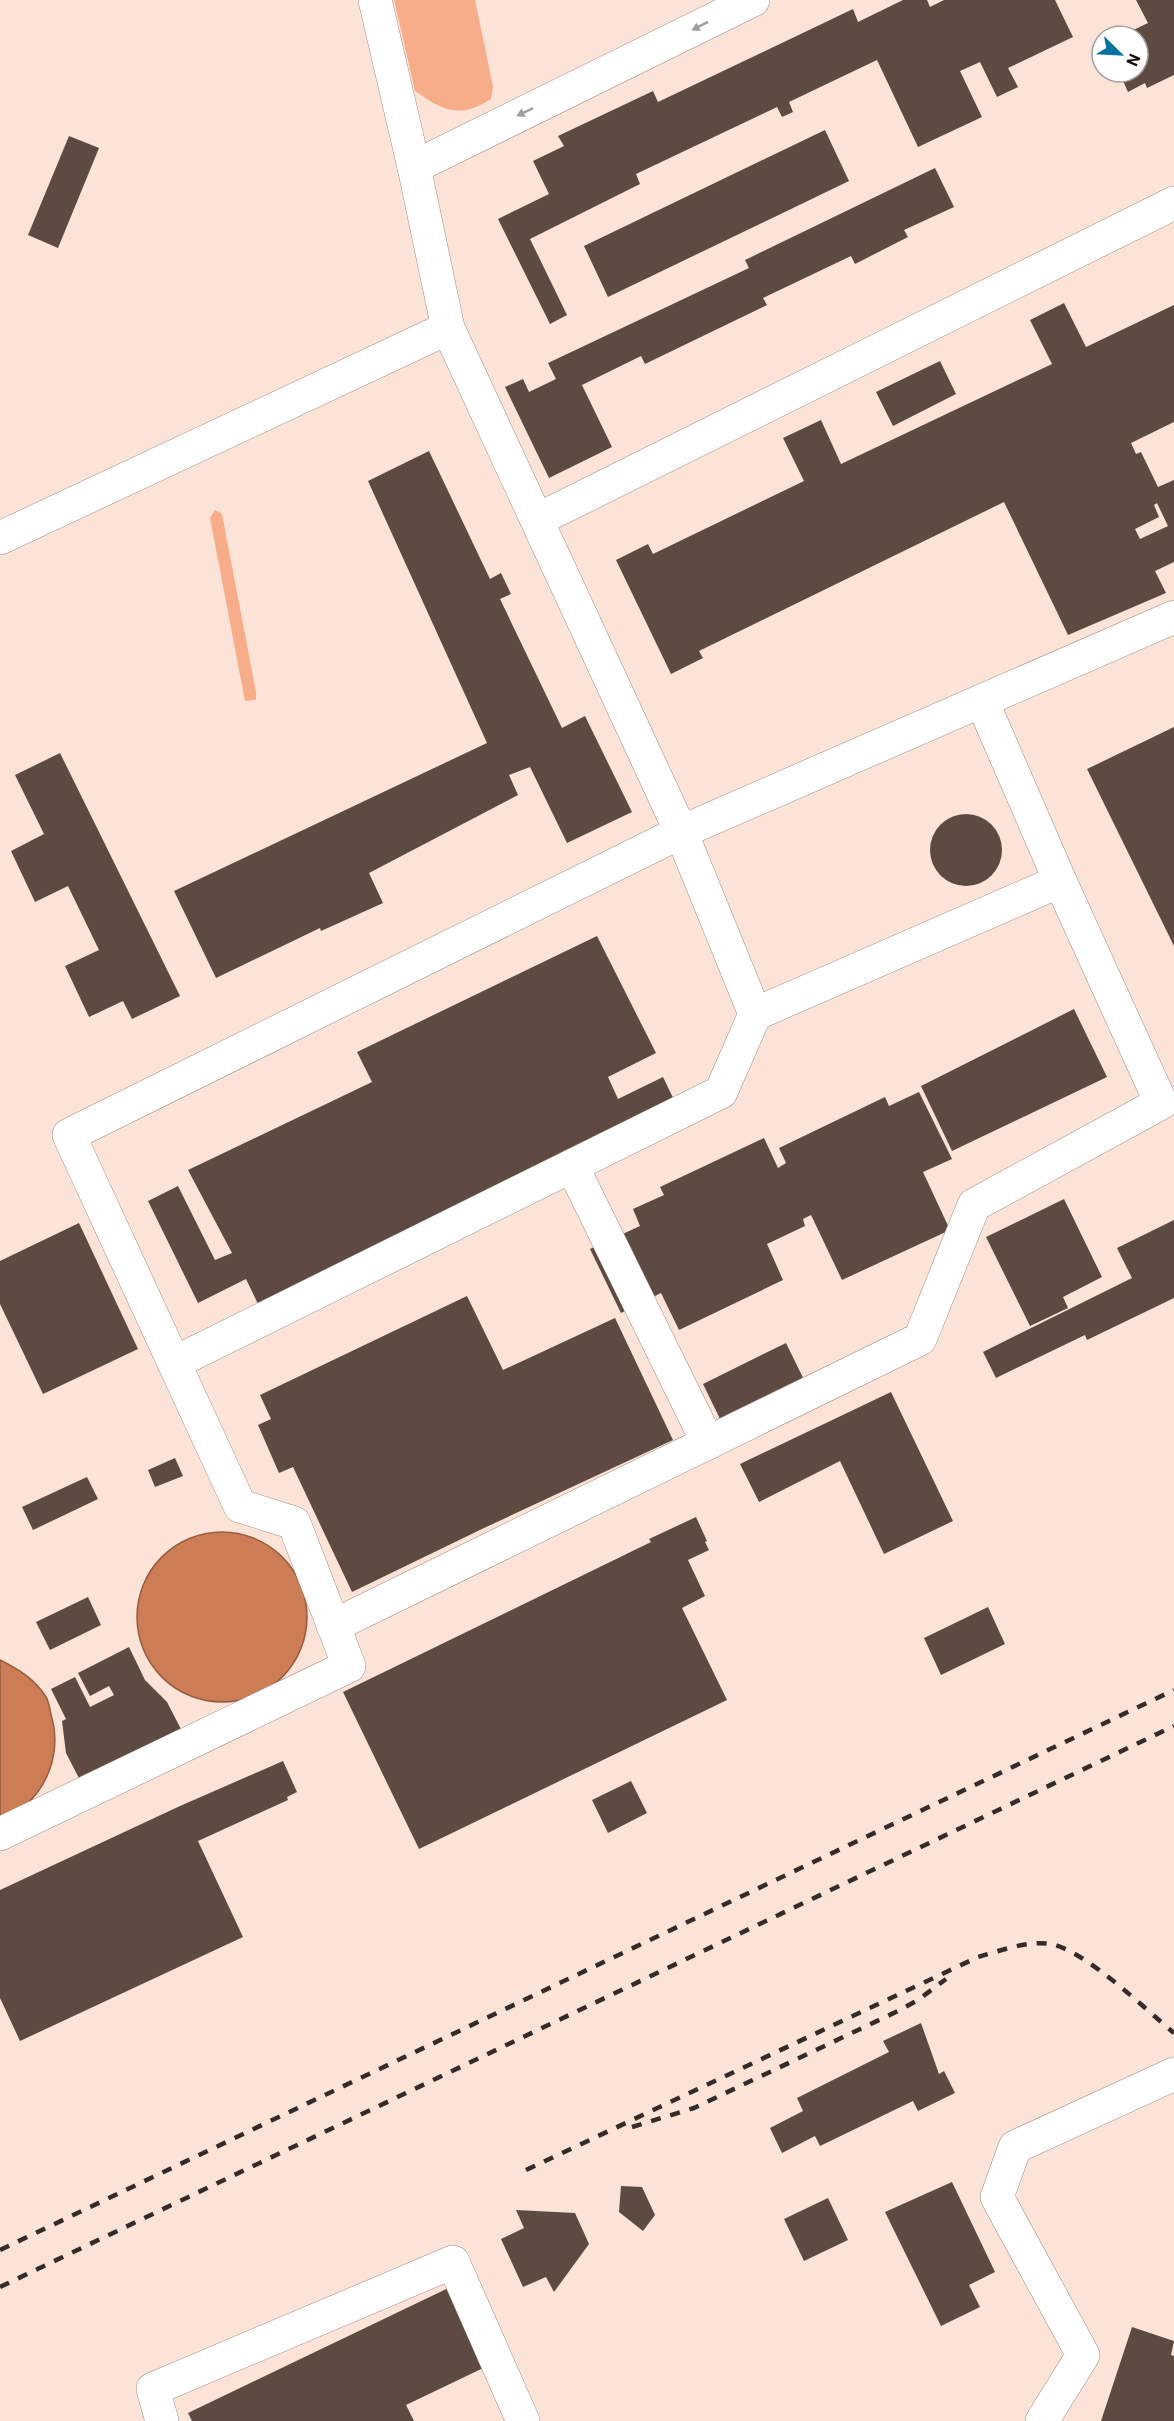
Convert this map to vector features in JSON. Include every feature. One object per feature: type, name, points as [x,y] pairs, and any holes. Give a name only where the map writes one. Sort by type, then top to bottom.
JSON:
[{"type":"street","points":[[375,0],[448,328],[681,832],[754,1014]]},
{"type":"street","points":[[414,167],[753,0]]},
{"type":"street","points":[[537,520],[1174,203]]},
{"type":"street","points":[[0,538],[448,328]]},
{"type":"street","points":[[0,1834],[349,1666],[294,1523],[240,1506],[69,1135],[681,832],[1174,617]]},
{"type":"street","points":[[333,1626],[920,1339],[974,1205],[1161,1103],[1060,881],[982,701]]},
{"type":"street","points":[[174,1363],[721,1092],[754,1014],[1060,881]]},
{"type":"street","points":[[572,1166],[708,1443]]},
{"type":"street","points":[[1042,2421],[1083,2355],[998,2197],[1015,2147],[1174,2074]]},
{"type":"street","points":[[162,2421],[153,2389],[453,2262],[523,2421]]},
{"type":"shaded area","points":[[394,0],[475,0],[493,86],[491,99],[461,111],[443,108],[415,91]]},
{"type":"shaded area","points":[[215,510],[222,514],[256,700],[245,701],[210,518]]},
{"type":"shaded area","points":[[222,1532],[239,1533],[255,1538],[282,1557],[301,1584],[306,1600],[306,1634],[301,1650],[282,1677],[255,1696],[239,1701],[222,1702],[205,1701],[189,1696],[162,1677],[143,1650],[138,1634],[137,1617],[138,1600],[143,1584],[162,1557],[189,1538],[205,1533]]},
{"type":"shaded area","points":[[0,1660],[26,1675],[46,1697],[54,1731],[55,1747],[52,1762],[38,1791],[28,1803],[0,1819]]},
{"type":"building","points":[[903,0],[927,0],[930,7],[944,0],[1055,0],[1073,37],[1008,68],[1018,87],[997,97],[980,62],[960,71],[982,117],[918,147],[877,60],[789,102],[793,112],[782,117],[777,107],[636,174],[640,184],[530,239],[567,315],[550,324],[498,219],[549,194],[533,161],[564,146],[558,136],[653,91],[658,102],[853,9],[858,22]]},
{"type":"building","points":[[1136,0],[1174,0],[1174,75],[1147,88],[1145,84],[1150,84],[1150,24],[1146,24],[1148,23]]},
{"type":"building","points":[[1124,84],[1143,84],[1128,92]]},
{"type":"building","points":[[825,130],[849,181],[608,297],[584,246]]},
{"type":"building","points":[[69,136],[99,148],[58,248],[28,235]]},
{"type":"building","points":[[935,168],[954,207],[904,230],[908,237],[855,264],[851,256],[763,298],[767,305],[645,364],[641,356],[582,385],[612,447],[549,478],[505,387],[523,379],[529,392],[556,379],[548,363],[749,268],[745,260]]},
{"type":"building","points":[[1064,303],[1086,347],[1174,305],[1174,422],[1131,443],[1136,454],[1141,452],[1158,487],[1174,480],[1174,562],[1155,571],[1166,593],[1068,635],[1004,502],[699,651],[703,658],[671,674],[616,560],[648,544],[653,554],[804,481],[783,438],[821,420],[841,464],[1052,364],[1030,320]],"holes":[[[1157,503],[1168,526],[1140,539],[1135,529],[1159,517],[1154,505]]]},
{"type":"building","points":[[940,361],[956,394],[893,426],[876,392]]},
{"type":"building","points":[[429,451],[490,579],[501,573],[511,594],[500,599],[562,728],[585,716],[632,812],[567,843],[530,767],[509,775],[518,795],[369,873],[383,903],[321,931],[320,928],[216,978],[174,891],[487,743],[368,481]]},
{"type":"building","points":[[1174,727],[1174,946],[1087,769]]},
{"type":"building","points":[[60,753],[180,996],[132,1019],[123,1001],[89,1017],[65,966],[99,950],[68,886],[35,902],[11,851],[44,834],[15,775]]},
{"type":"building","points":[[966,814],[986,820],[996,830],[1002,850],[996,870],[986,880],[966,886],[946,880],[936,870],[930,850],[936,830],[946,820]]},
{"type":"building","points":[[597,936],[656,1053],[608,1077],[618,1099],[663,1077],[676,1104],[258,1304],[246,1279],[198,1303],[148,1201],[178,1186],[215,1260],[232,1253],[188,1170],[372,1082],[357,1052]]},
{"type":"building","points":[[1074,1009],[1107,1077],[952,1151],[921,1086]]},
{"type":"building","points":[[919,1092],[952,1159],[923,1172],[950,1230],[842,1280],[811,1215],[803,1219],[805,1226],[767,1244],[783,1280],[679,1330],[661,1293],[621,1313],[590,1249],[640,1226],[633,1209],[664,1195],[660,1187],[764,1138],[778,1168],[786,1163],[779,1148],[885,1097],[889,1106]]},
{"type":"building","points":[[1064,1199],[1102,1277],[1063,1297],[1068,1308],[1030,1326],[986,1237]]},
{"type":"building","points":[[1174,1220],[1174,1298],[1087,1340],[1085,1335],[996,1378],[983,1352],[1132,1278],[1117,1248]]},
{"type":"building","points":[[79,1223],[138,1349],[43,1394],[0,1304],[0,1261]]},
{"type":"building","points":[[467,1296],[503,1370],[615,1318],[673,1440],[352,1592],[293,1467],[279,1473],[258,1425],[271,1419],[260,1395]]},
{"type":"building","points":[[786,1343],[808,1388],[723,1425],[703,1384]]},
{"type":"building","points":[[891,1392],[953,1521],[884,1554],[840,1461],[759,1502],[740,1464]]},
{"type":"building","points":[[175,1458],[183,1476],[155,1487],[148,1470]]},
{"type":"building","points":[[87,1477],[98,1499],[33,1530],[22,1507]]},
{"type":"building","points":[[696,1517],[709,1550],[688,1560],[705,1596],[682,1608],[727,1700],[419,1849],[343,1692],[651,1542],[649,1539]]},
{"type":"building","points":[[88,1597],[101,1625],[50,1650],[36,1622]]},
{"type":"building","points":[[988,1607],[1005,1644],[941,1675],[924,1638]]},
{"type":"building","points":[[129,1647],[145,1680],[167,1702],[183,1733],[82,1784],[66,1753],[62,1721],[66,1719],[51,1689],[75,1677],[90,1707],[114,1695],[109,1686],[90,1696],[78,1673]]},
{"type":"building","points":[[283,1761],[297,1792],[287,1797],[288,1800],[198,1841],[243,1937],[20,2041],[0,1998],[0,1890]]},
{"type":"building","points":[[631,1781],[647,1813],[608,1833],[592,1800]]},
{"type":"building","points":[[921,2023],[939,2074],[944,2071],[955,2093],[918,2111],[913,2101],[820,2146],[815,2136],[782,2153],[770,2128],[803,2111],[797,2098],[889,2052],[883,2041]]},
{"type":"building","points":[[952,2182],[995,2272],[969,2285],[980,2307],[941,2326],[885,2212]]},
{"type":"building","points":[[621,2186],[642,2187],[655,2215],[643,2231],[619,2212]]},
{"type":"building","points":[[828,2198],[848,2240],[804,2261],[784,2219]]},
{"type":"building","points":[[516,2210],[575,2213],[589,2244],[554,2292],[546,2277],[523,2287],[501,2239],[524,2228]]},
{"type":"building","points":[[463,2281],[502,2359],[406,2405],[414,2421],[192,2421],[188,2413]]},
{"type":"building","points":[[1132,2327],[1174,2341],[1171,2355],[1174,2356],[1174,2421],[1101,2421]]},
{"type":"railway","points":[[0,2250],[1174,1690]]},
{"type":"railway","points":[[0,2287],[1174,1726]]},
{"type":"railway","points":[[526,2170],[978,1957],[1014,1947],[1033,1943],[1051,1944],[1081,1957],[1115,1982],[1174,2033]]},
{"type":"railway","points":[[632,2127],[694,2108],[898,2011],[918,2000],[946,1979]]}]
